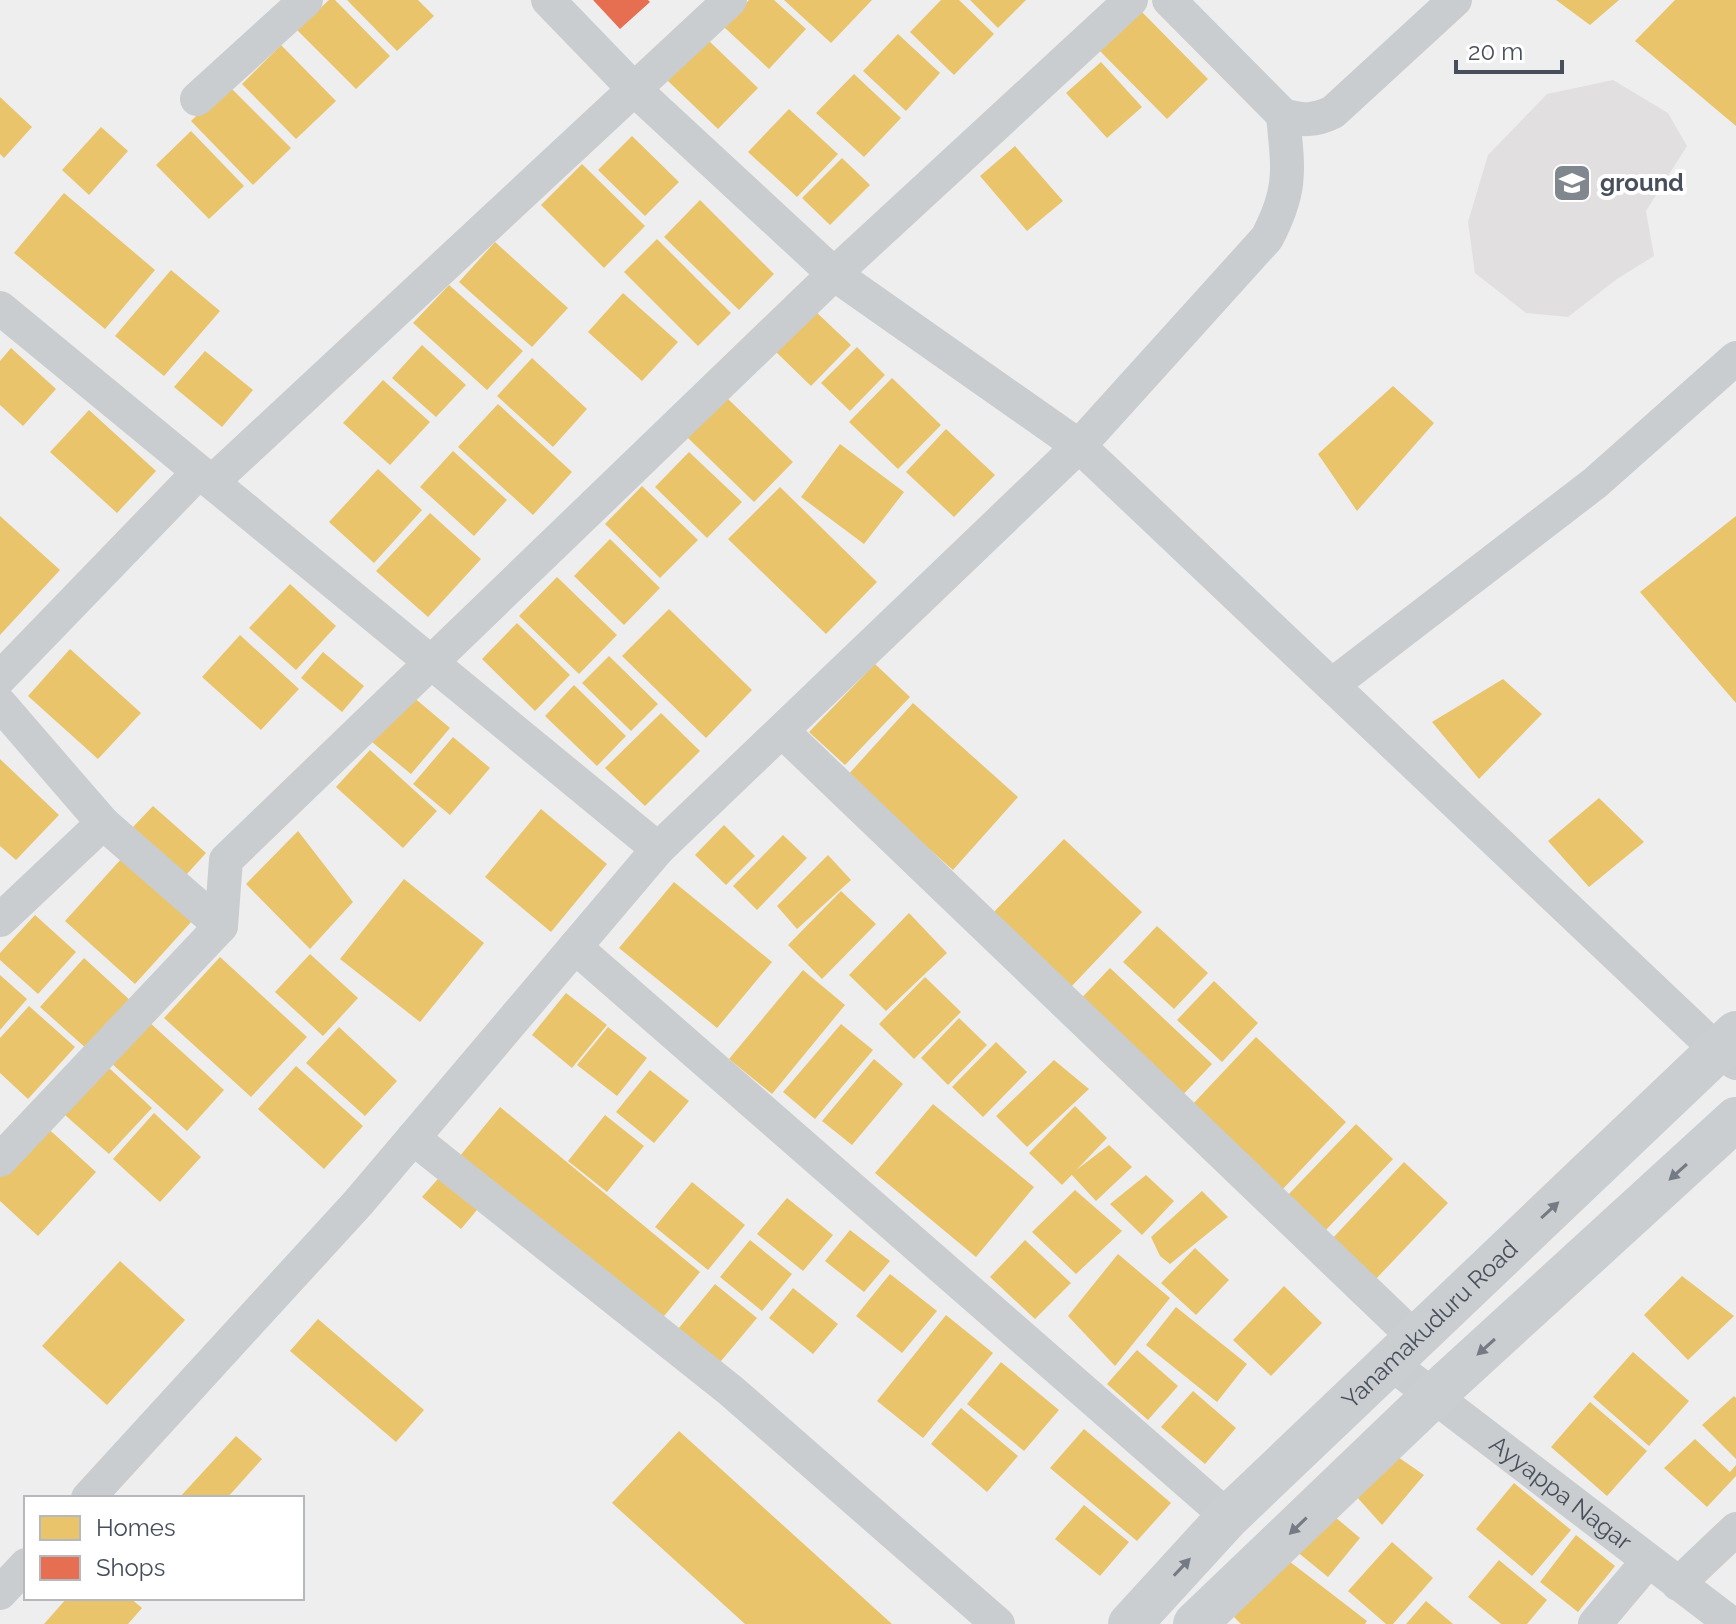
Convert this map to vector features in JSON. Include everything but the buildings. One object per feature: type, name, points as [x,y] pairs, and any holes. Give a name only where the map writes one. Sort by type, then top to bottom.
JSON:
[{"type":"street","points":[[197,99],[306,0]]},
{"type":"street","points":[[548,0],[634,89],[834,274],[1079,446],[1332,685],[1730,1049]]},
{"type":"street","points":[[0,678],[206,477],[730,0]]},
{"type":"street","points":[[0,1160],[221,926],[226,860],[834,274],[1131,0]]},
{"type":"street","points":[[1169,0],[1283,115],[1309,120],[1333,112],[1455,0]]},
{"type":"street","points":[[90,1496],[358,1203],[658,849],[1079,446],[1267,238],[1283,207],[1288,172],[1283,115]]},
{"type":"street","points":[[0,308],[658,849]]},
{"type":"street","points":[[1332,685],[1595,483],[1736,358]]},
{"type":"street","points":[[0,704],[103,823],[221,926]]},
{"type":"street","name":"Ayyappa Nagar","points":[[782,731],[1402,1350],[1433,1396],[1732,1624]]},
{"type":"street","points":[[0,920],[103,823]]},
{"type":"street","points":[[575,947],[1228,1517]]},
{"type":"street","name":"Yanamakuduru Road","points":[[1130,1624],[1228,1517],[1402,1350],[1730,1049]]},
{"type":"street","points":[[1195,1624],[1433,1396],[1736,1119]]},
{"type":"street","points":[[413,1138],[730,1390],[998,1624]]},
{"type":"street","points":[[1678,1584],[1736,1529]]},
{"type":"street","points":[[1595,1624],[1648,1561]]},
{"type":"street","points":[[0,1593],[24,1567]]},
{"type":"shaded area","name":"ground","points":[[1613,80],[1668,113],[1687,146],[1646,211],[1654,256],[1617,279],[1568,317],[1526,313],[1475,273],[1468,222],[1488,155],[1547,94]]},
{"type":"place","name":"ground","points":[[1572,183]]}]
